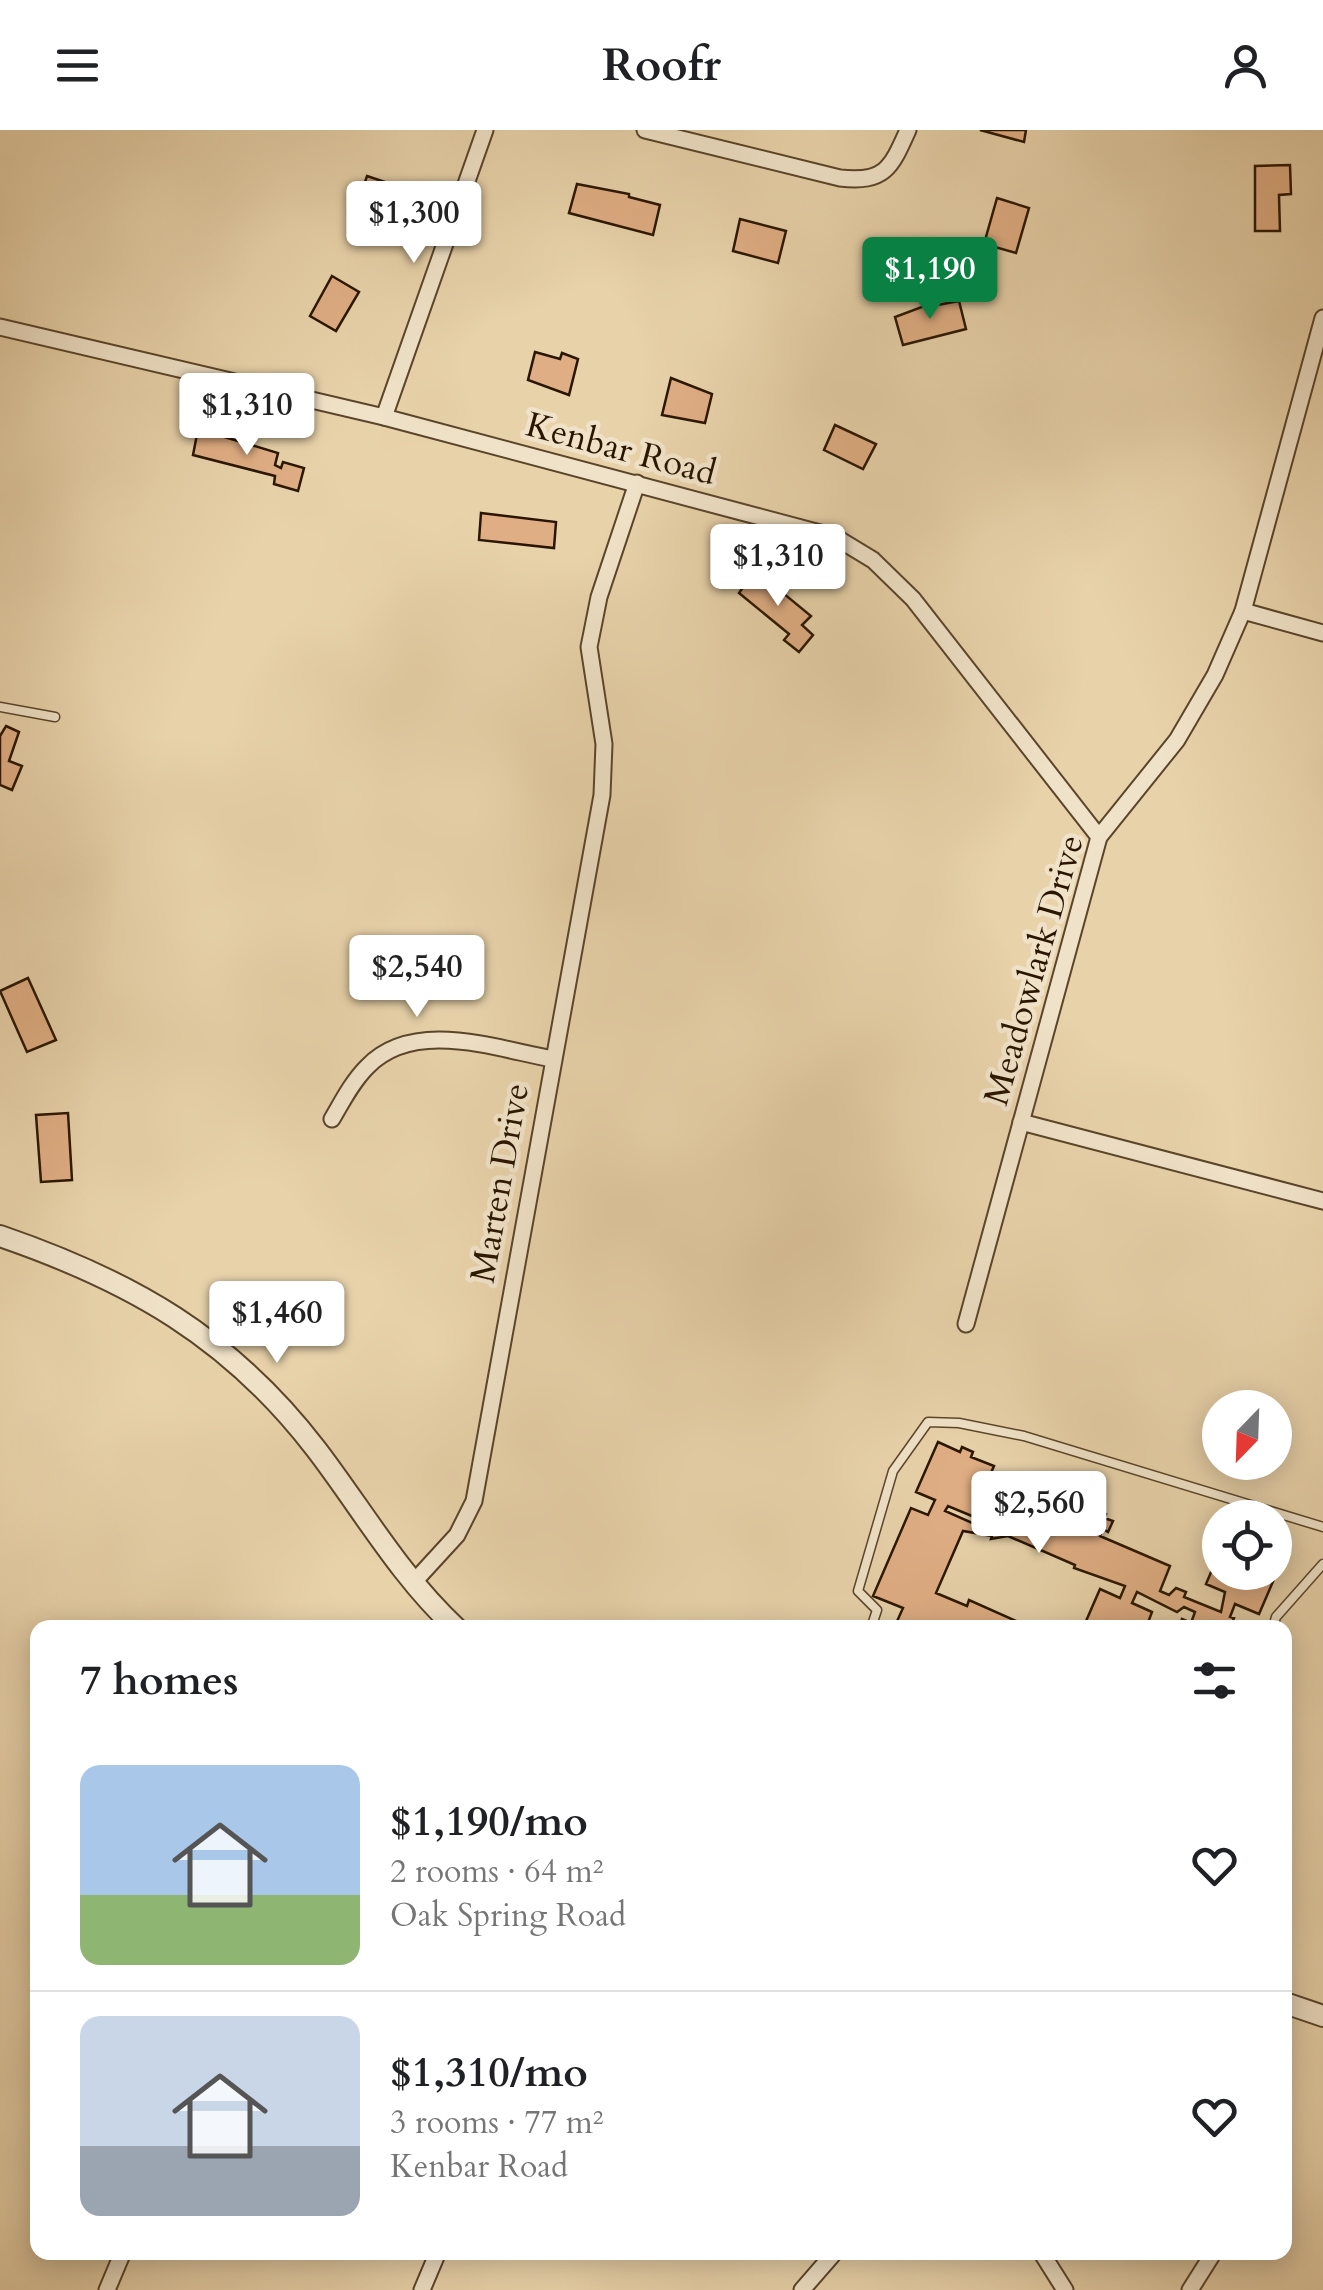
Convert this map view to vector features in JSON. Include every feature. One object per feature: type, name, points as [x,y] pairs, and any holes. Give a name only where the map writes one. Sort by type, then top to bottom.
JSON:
[{"type":"street","points":[[384,417],[485,130]]},
{"type":"street","points":[[646,130],[840,178],[867,181],[890,167],[908,130]]},
{"type":"street","name":"Meadowlark Drive","points":[[966,1324],[1098,837],[1176,740],[1215,675],[1242,610],[1323,318]]},
{"type":"street","name":"Kenbar Road","points":[[0,327],[384,417],[835,537],[873,560],[913,598],[1098,837]]},
{"type":"street","name":"Marten Drive","points":[[413,1583],[458,1535],[474,1501],[602,795],[604,744],[589,647],[599,597],[637,483]]},
{"type":"street","points":[[1242,610],[1323,632]]},
{"type":"street","points":[[332,1119],[368,1065],[400,1046],[438,1038],[553,1059]]},
{"type":"street","points":[[1021,1122],[1323,1200]]},
{"type":"street","points":[[0,1236],[131,1289],[189,1324],[227,1354],[308,1439],[413,1583],[448,1620]]},
{"type":"street","points":[[1292,2005],[1323,2016]]},
{"type":"street","points":[[107,2290],[120,2260]]},
{"type":"street","points":[[422,2290],[435,2260]]},
{"type":"street","points":[[802,2290],[828,2260]]},
{"type":"street","points":[[1046,2260],[1065,2290]]},
{"type":"street","points":[[1190,2290],[1209,2260]]},
{"type":"lane","points":[[0,707],[55,718]]},
{"type":"lane","points":[[874,1620],[877,1610],[858,1591],[893,1471],[928,1422],[1024,1436],[1323,1528]]},
{"type":"lane","points":[[1275,1620],[1323,1564]]},
{"type":"building","points":[[980,130],[1026,130],[1024,142]]},
{"type":"building","points":[[1290,165],[1291,194],[1279,195],[1280,231],[1255,231],[1255,166]]},
{"type":"building","points":[[367,176],[394,185],[379,229],[352,220]]},
{"type":"building","points":[[577,184],[629,194],[660,205],[653,235],[569,213]]},
{"type":"building","points":[[997,198],[1029,208],[1016,253],[984,244]]},
{"type":"building","points":[[740,219],[786,231],[778,263],[733,251]]},
{"type":"building","points":[[332,276],[359,292],[336,331],[310,316]]},
{"type":"building","points":[[959,301],[966,329],[903,345],[895,317],[935,302],[937,305]]},
{"type":"building","points":[[535,352],[560,359],[562,353],[578,359],[569,395],[528,380]]},
{"type":"building","points":[[671,378],[712,394],[705,423],[662,415]]},
{"type":"building","points":[[835,425],[876,444],[863,469],[824,450]]},
{"type":"building","points":[[198,429],[278,453],[275,465],[281,468],[283,462],[304,468],[298,491],[274,484],[275,476],[193,455]]},
{"type":"building","points":[[481,513],[556,522],[554,548],[479,540]]},
{"type":"building","points":[[755,570],[811,616],[802,625],[813,635],[799,652],[784,640],[789,634],[739,593]]},
{"type":"building","points":[[6,726],[19,732],[9,761],[22,766],[12,790],[0,785],[0,736]]},
{"type":"building","points":[[28,978],[56,1040],[27,1052],[0,991]]},
{"type":"building","points":[[68,1113],[72,1180],[41,1182],[36,1115]]},
{"type":"building","points":[[938,1442],[960,1452],[962,1447],[973,1452],[971,1457],[994,1466],[972,1516],[948,1506],[945,1511],[979,1526],[1002,1521],[1002,1526],[1008,1526],[1029,1479],[1035,1481],[1037,1477],[1075,1494],[1071,1504],[1095,1515],[1097,1510],[1106,1514],[1104,1518],[1113,1521],[1108,1532],[1103,1529],[1100,1536],[1170,1566],[1160,1591],[1169,1595],[1176,1588],[1186,1592],[1184,1597],[1221,1612],[1225,1592],[1220,1590],[1269,1590],[1259,1614],[1235,1604],[1230,1617],[1233,1620],[1192,1620],[1195,1612],[1184,1607],[1177,1612],[1137,1592],[1132,1603],[1152,1612],[1149,1620],[1086,1620],[1100,1589],[1120,1598],[1125,1586],[1074,1568],[1075,1565],[1008,1536],[991,1539],[992,1536],[963,1531],[936,1593],[967,1606],[969,1600],[1014,1620],[898,1620],[903,1608],[873,1596],[911,1508],[928,1515],[935,1500],[916,1492]]}]
